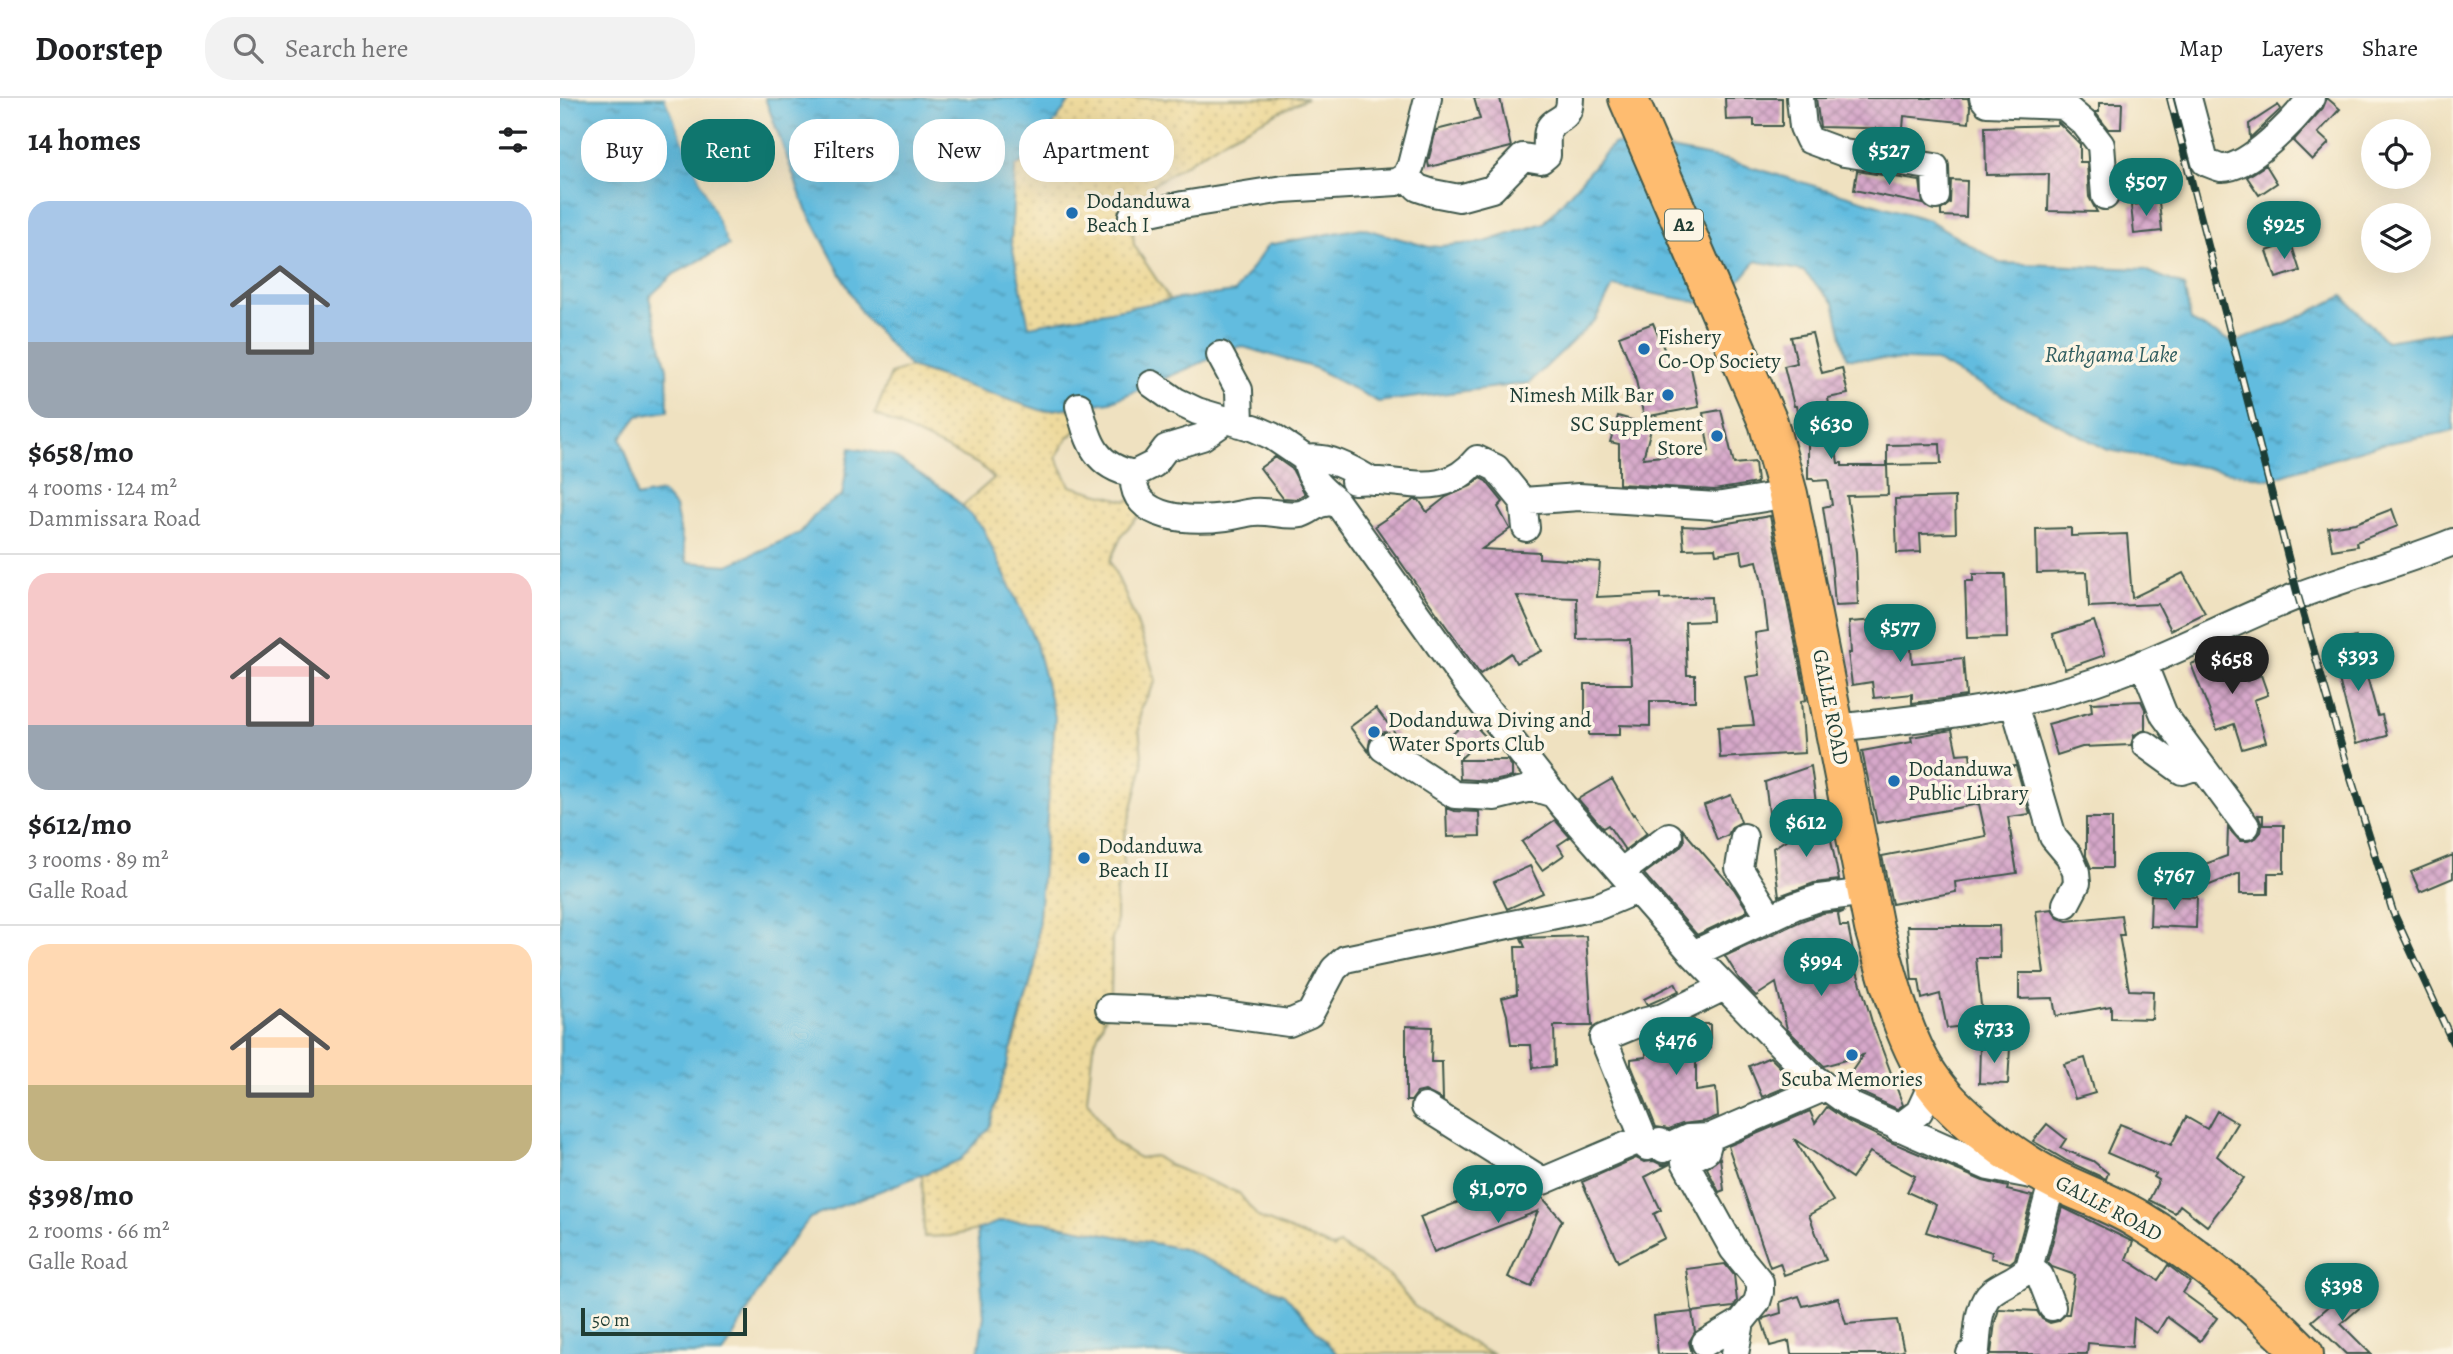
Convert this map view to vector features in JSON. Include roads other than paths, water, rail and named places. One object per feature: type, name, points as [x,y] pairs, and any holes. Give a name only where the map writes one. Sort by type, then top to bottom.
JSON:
[{"type":"highway","name":"GALLE ROAD","points":[[1628,98],[1768,422],[1788,494],[1874,928],[1892,993],[1915,1050],[1933,1082],[1982,1133],[2053,1179],[2134,1217],[2211,1269],[2304,1354]]},
{"type":"street","points":[[1132,216],[1283,189],[1397,182],[1406,176],[1428,98]]},
{"type":"street","points":[[1406,176],[1418,188],[1460,198],[1492,189],[1523,157],[1541,160],[1547,155],[1548,131],[1554,123],[1564,119],[1570,107],[1570,98]]},
{"type":"street","points":[[1800,98],[1803,127],[1809,140],[1844,153],[1935,167],[1936,196]]},
{"type":"street","points":[[1983,98],[1987,103],[2064,106],[2084,123],[2101,145],[2105,196]]},
{"type":"street","points":[[2188,98],[2205,162],[2222,168],[2244,161],[2269,143],[2311,98]]},
{"type":"street","points":[[1220,355],[1240,390],[1233,423]]},
{"type":"street","points":[[1152,384],[1176,401],[1197,411],[1272,436],[1306,459],[1329,460],[1372,481]]},
{"type":"street","points":[[1079,406],[1088,439],[1097,455],[1106,464],[1134,474],[1154,464],[1166,448],[1202,437],[1233,423]]},
{"type":"street","points":[[1306,459],[1316,485],[1336,501],[1464,680],[1554,794],[1693,954],[1811,1076],[1854,1107],[1989,1167],[2053,1179],[2029,1268],[2020,1277],[1991,1293],[1984,1303],[1975,1353]]},
{"type":"street","points":[[1336,501],[1338,491],[1352,481],[1439,485],[1456,478],[1477,459],[1496,468],[1523,501],[1526,528]]},
{"type":"street","points":[[1134,474],[1133,481],[1145,506],[1159,514],[1179,517],[1229,517],[1268,511],[1301,514],[1321,504],[1336,501]]},
{"type":"street","points":[[1523,501],[1579,497],[1716,506],[1741,504],[1788,494]]},
{"type":"street","points":[[1835,728],[1932,718],[2014,704],[2115,675],[2298,596],[2409,560],[2453,542]]},
{"type":"street","points":[[2143,663],[2164,715],[2246,826]]},
{"type":"street","points":[[2014,704],[2053,837],[2069,856],[2076,872],[2077,883],[2066,904]]},
{"type":"street","points":[[2146,745],[2182,771],[2201,765]]},
{"type":"street","points":[[1383,748],[1455,795],[1495,797],[1527,789],[1554,794]]},
{"type":"street","points":[[1109,1009],[1209,1012],[1289,1023],[1310,1014],[1334,969],[1345,959],[1587,909],[1629,881],[1669,835]]},
{"type":"street","points":[[1744,837],[1739,868],[1770,917]]},
{"type":"street","points":[[1693,954],[1770,917],[1819,898],[1867,892]]},
{"type":"street","points":[[1724,987],[1663,1017],[1603,1038],[1647,1147],[1660,1142],[1664,1149],[1688,1138],[1710,1137],[1826,1087]]},
{"type":"street","points":[[1898,1128],[1919,1112],[1933,1082]]},
{"type":"street","points":[[1425,1107],[1543,1181],[1644,1138]]},
{"type":"street","points":[[1705,1343],[1741,1322],[1757,1302],[1760,1292],[1760,1282],[1733,1249],[1685,1161],[1706,1151],[1710,1137]]},
{"type":"street","points":[[2029,1268],[2040,1276],[2052,1307]]},
{"type":"street","points":[[1735,1354],[1741,1322]]},
{"type":"water","points":[[560,98],[665,98],[681,135],[681,182],[702,182],[729,245],[674,274],[649,297],[667,369],[668,411],[638,416],[621,438],[633,474],[636,497],[662,492],[675,507],[687,562],[728,565],[800,533],[820,509],[842,496],[850,448],[891,455],[949,493],[983,528],[1035,641],[1055,717],[1035,966],[989,1128],[960,1160],[810,1218],[779,1257],[723,1354],[560,1354]]},
{"type":"water","name":"Rathgama Lake","points":[[765,98],[1072,98],[1057,119],[1019,119],[1019,164],[1015,167],[1011,241],[1029,326],[1170,300],[1235,292],[1268,245],[1362,228],[1429,247],[1485,242],[1544,223],[1613,144],[1650,145],[1727,160],[1929,220],[2000,263],[2143,269],[2184,286],[2191,321],[2233,343],[2288,322],[2343,296],[2386,341],[2449,331],[2453,325],[2453,431],[2378,445],[2269,479],[2108,450],[1936,361],[1847,358],[1834,303],[1803,271],[1756,261],[1718,306],[1613,286],[1596,319],[1529,383],[1378,402],[1315,368],[1240,346],[1110,402],[1043,411],[910,367],[862,314],[805,207],[796,182],[899,182],[899,119],[789,119],[789,163],[775,119]]},
{"type":"water","points":[[1001,1221],[1043,1222],[1183,1249],[1284,1294],[1337,1354],[978,1354],[984,1316],[977,1230]]},
{"type":"railway","points":[[2170,98],[2298,596],[2348,769],[2393,912],[2453,1043]]},
{"type":"place","name":"Dodanduwa Beach I","points":[[1072,213]]},
{"type":"place","name":"Fishery Co-Op Society","points":[[1644,349]]},
{"type":"place","name":"Nimesh Milk Bar","points":[[1668,395]]},
{"type":"place","name":"SC Supplement Store","points":[[1717,436]]},
{"type":"place","name":"Dodanduwa Diving and Water Sports Club","points":[[1374,732]]},
{"type":"place","name":"Dodanduwa Public Library","points":[[1894,781]]},
{"type":"place","name":"Dodanduwa Beach II","points":[[1084,858]]},
{"type":"place","name":"Scuba Memories","points":[[1852,1055]]}]
